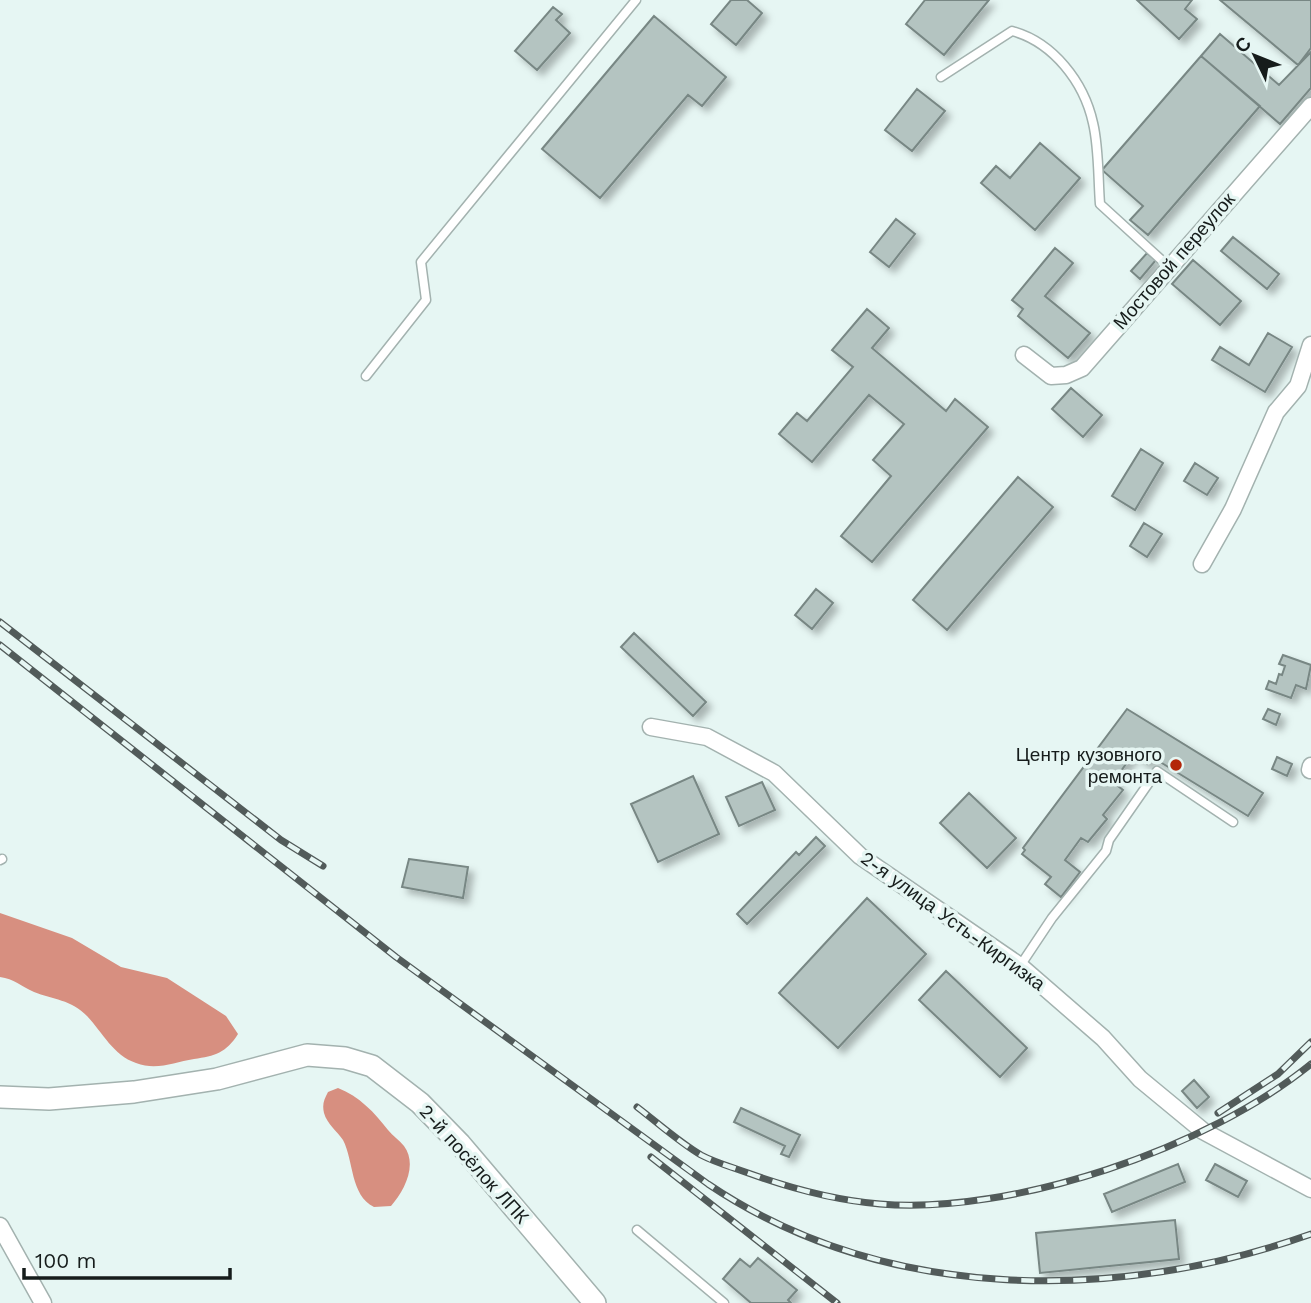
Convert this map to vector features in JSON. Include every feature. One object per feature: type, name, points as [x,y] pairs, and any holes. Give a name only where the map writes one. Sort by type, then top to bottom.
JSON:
[{"type":"street","name":"Мостовой переулок","points":[[1024,355],[1051,376],[1066,375],[1082,368],[1168,266],[1311,106]]},
{"type":"street","points":[[1202,564],[1233,509],[1276,412],[1304,389],[1311,345]]},
{"type":"street","name":"2-я улица Усть-Киргизка","points":[[651,727],[707,737],[774,773],[860,856],[1020,966],[1103,1038],[1140,1079],[1203,1131],[1311,1189]]},
{"type":"street","name":"2-й посёлок ЛПК","points":[[0,1097],[48,1099],[134,1092],[216,1079],[307,1055],[345,1058],[372,1066],[420,1103],[460,1144],[595,1303]]},
{"type":"street","points":[[0,1226],[43,1303]]},
{"type":"lane","points":[[366,376],[426,300],[421,262],[636,0]]},
{"type":"lane","points":[[941,77],[1012,31],[1027,35],[1042,44],[1073,76],[1085,98],[1094,124],[1100,204],[1168,266]]},
{"type":"lane","points":[[1020,966],[1052,918],[1106,851],[1109,839],[1157,771],[1233,822]]},
{"type":"lane","points":[[637,1230],[724,1303]]},
{"type":"shaded area","points":[[0,913],[72,938],[121,967],[167,978],[226,1016],[238,1034],[224,1049],[208,1056],[158,1066],[144,1065],[128,1059],[115,1049],[75,1006],[0,977]]},
{"type":"shaded area","points":[[338,1088],[353,1096],[378,1117],[408,1153],[408,1178],[391,1206],[374,1207],[366,1202],[357,1186],[347,1148],[325,1117],[325,1097],[328,1092]]},
{"type":"building","points":[[731,0],[747,0],[762,13],[736,45],[711,24]]},
{"type":"building","points":[[925,0],[989,0],[944,55],[906,24]]},
{"type":"building","points":[[1137,0],[1192,0],[1185,9],[1197,19],[1179,39]]},
{"type":"building","points":[[1220,0],[1311,0],[1311,48],[1298,65]]},
{"type":"building","points":[[553,7],[562,14],[556,20],[570,33],[537,70],[515,51]]},
{"type":"building","points":[[654,16],[726,77],[702,106],[688,95],[600,198],[542,149]]},
{"type":"building","points":[[1220,34],[1279,85],[1311,52],[1311,88],[1280,124],[1201,56]]},
{"type":"building","points":[[1201,56],[1260,106],[1148,235],[1130,220],[1143,206],[1102,170]]},
{"type":"building","points":[[917,89],[945,111],[912,151],[885,130]]},
{"type":"building","points":[[1040,143],[1080,178],[1035,230],[981,183],[996,166],[1010,178]]},
{"type":"building","points":[[896,219],[915,234],[889,267],[870,252]]},
{"type":"building","points":[[1233,237],[1279,274],[1267,289],[1221,251]]},
{"type":"building","points":[[1055,248],[1073,263],[1045,296],[1090,333],[1068,358],[1018,316],[1023,309],[1012,300]]},
{"type":"building","points":[[1147,253],[1156,260],[1140,279],[1131,271]]},
{"type":"building","points":[[1193,260],[1241,301],[1220,325],[1172,284]]},
{"type":"building","points":[[867,309],[889,328],[872,348],[946,411],[955,399],[988,427],[872,562],[841,536],[891,476],[873,460],[904,424],[869,395],[812,462],[779,434],[797,413],[807,421],[853,367],[832,350]]},
{"type":"building","points":[[1268,333],[1292,347],[1265,392],[1212,360],[1220,347],[1249,365]]},
{"type":"building","points":[[1071,388],[1102,415],[1083,437],[1052,409]]},
{"type":"building","points":[[1141,449],[1163,463],[1135,510],[1112,496]]},
{"type":"building","points":[[1195,463],[1218,478],[1207,495],[1184,481]]},
{"type":"building","points":[[1018,477],[1053,507],[947,630],[913,600]]},
{"type":"building","points":[[1144,523],[1162,534],[1147,557],[1130,546]]},
{"type":"building","points":[[816,589],[833,603],[812,629],[795,615]]},
{"type":"building","points":[[634,633],[706,702],[693,716],[621,647]]},
{"type":"building","points":[[1283,655],[1311,665],[1306,689],[1296,685],[1291,698],[1266,689],[1269,681],[1276,684],[1279,674],[1282,675],[1285,666],[1279,664]]},
{"type":"building","points":[[1127,709],[1263,793],[1248,816],[1152,757],[1147,764],[1134,753],[1113,782],[1123,790],[1103,815],[1107,819],[1088,842],[1081,838],[1065,860],[1080,872],[1061,897],[1045,884],[1051,877],[1022,854],[1025,850],[1023,848]]},
{"type":"building","points":[[1268,709],[1280,714],[1276,725],[1263,719]]},
{"type":"building","points":[[1277,757],[1292,764],[1287,776],[1272,769]]},
{"type":"building","points":[[693,776],[719,834],[658,862],[631,804]]},
{"type":"building","points":[[762,782],[775,810],[739,826],[726,797]]},
{"type":"building","points":[[969,793],[1016,838],[987,868],[940,823]]},
{"type":"building","points":[[816,837],[825,846],[747,924],[737,914],[796,852],[799,855]]},
{"type":"building","points":[[409,859],[468,867],[463,898],[402,887]]},
{"type":"building","points":[[867,898],[926,954],[838,1048],[779,993]]},
{"type":"building","points":[[946,971],[1027,1048],[1000,1077],[919,1000]]},
{"type":"building","points":[[1194,1080],[1209,1097],[1197,1108],[1182,1091]]},
{"type":"building","points":[[741,1108],[800,1135],[789,1157],[781,1154],[785,1146],[734,1122]]},
{"type":"building","points":[[1178,1164],[1185,1182],[1112,1212],[1104,1194]]},
{"type":"building","points":[[1215,1164],[1247,1181],[1238,1197],[1206,1180]]},
{"type":"building","points":[[1175,1220],[1179,1259],[1040,1273],[1036,1233]]},
{"type":"building","points":[[758,1258],[797,1290],[788,1300],[791,1303],[751,1303],[723,1279],[740,1259],[750,1267]]},
{"type":"railway","points":[[0,622],[281,840],[323,866]]},
{"type":"railway","points":[[0,645],[396,957],[708,1184],[777,1223],[850,1252],[925,1270],[1003,1280],[1082,1280],[1160,1272],[1237,1257],[1311,1234]]},
{"type":"railway","points":[[1218,1113],[1278,1074],[1311,1042]]},
{"type":"railway","points":[[637,1107],[701,1155],[767,1179],[847,1200],[932,1205],[989,1199],[1048,1187],[1107,1170],[1219,1123],[1268,1095],[1311,1064]]},
{"type":"railway","points":[[651,1157],[837,1303]]},
{"type":"place","name":"Центр кузовного ремонта","points":[[1176,765]]}]
